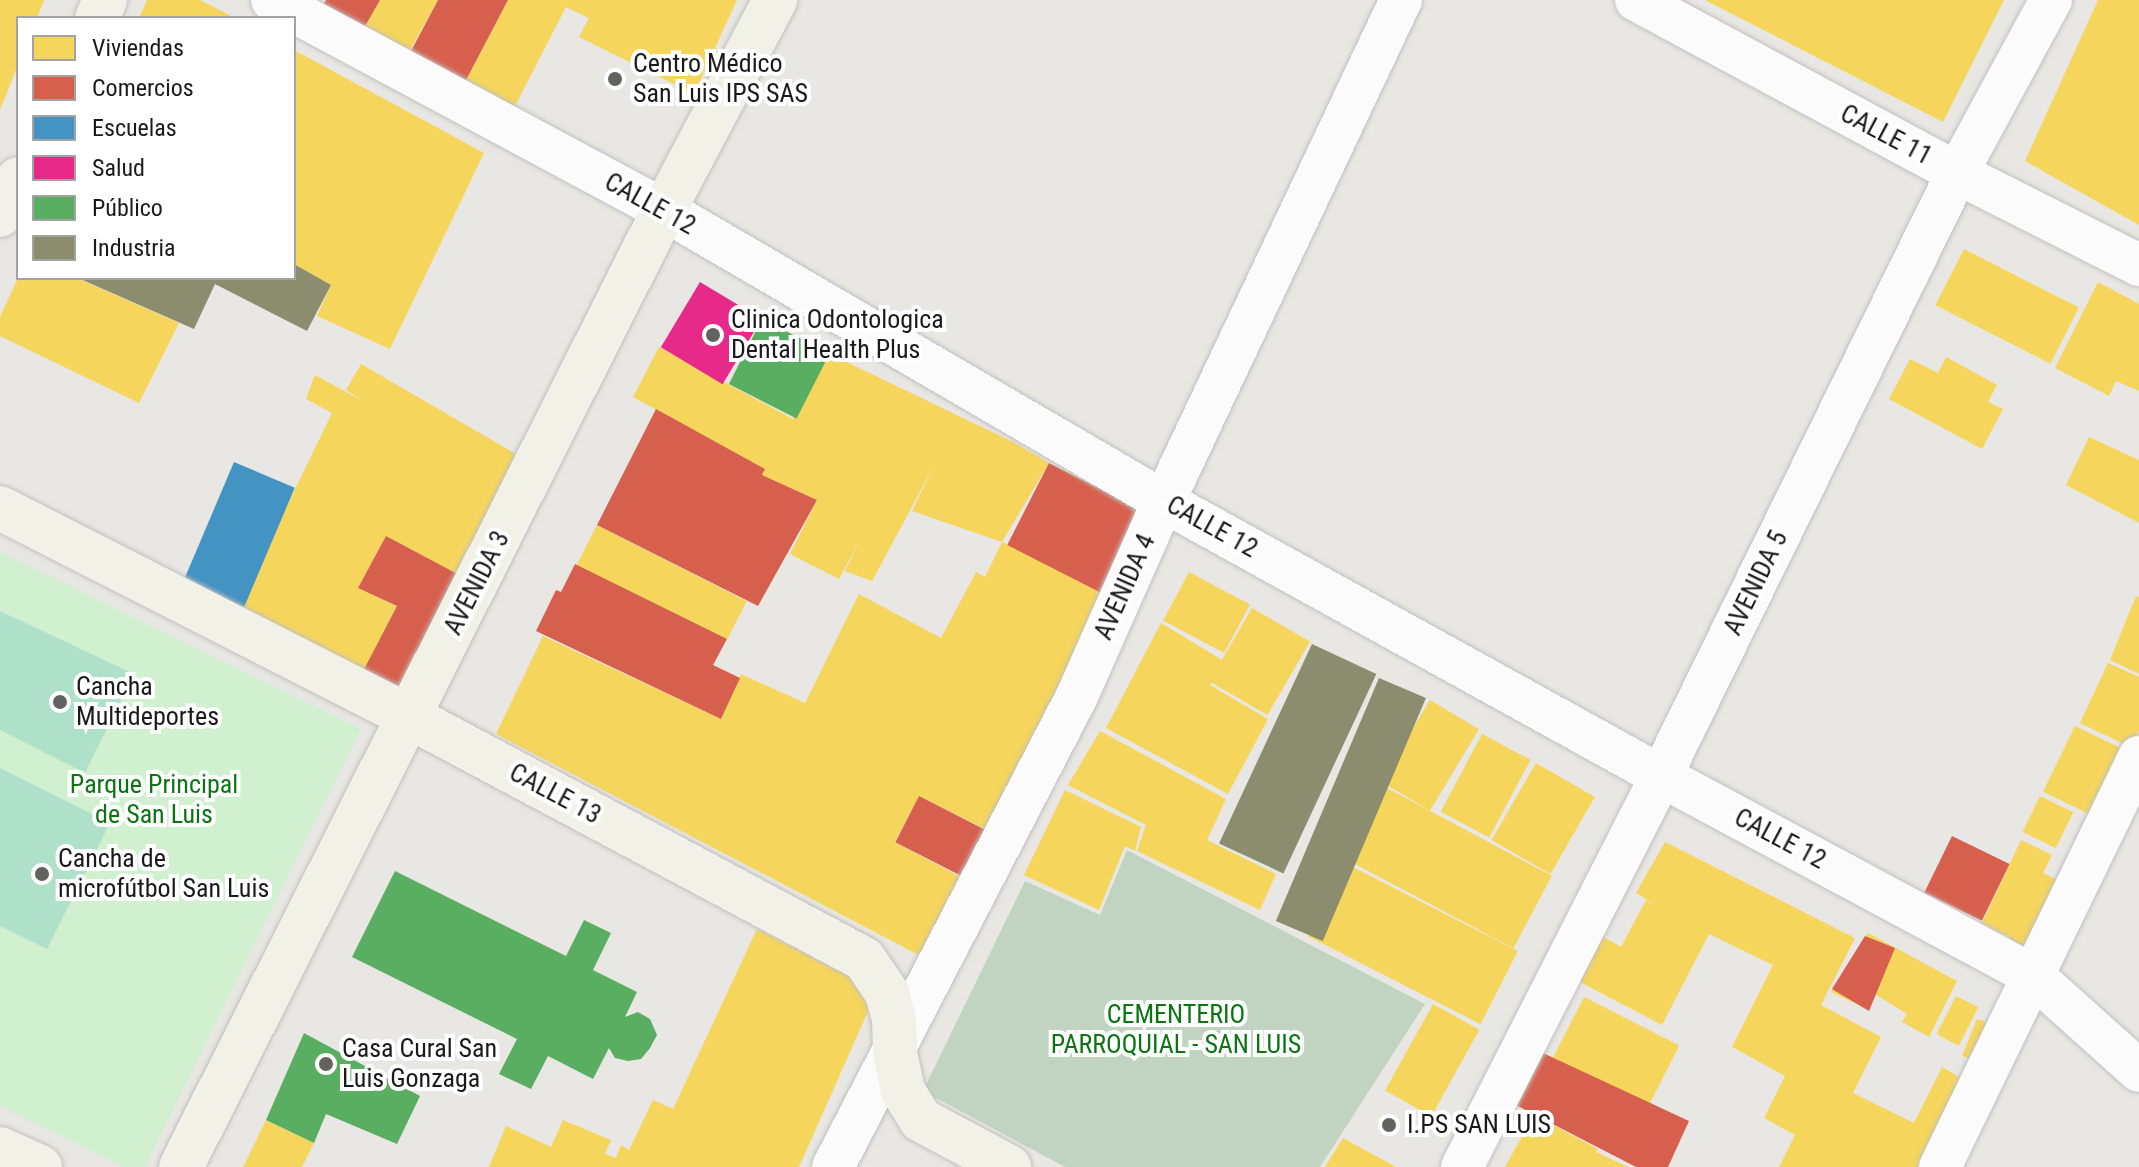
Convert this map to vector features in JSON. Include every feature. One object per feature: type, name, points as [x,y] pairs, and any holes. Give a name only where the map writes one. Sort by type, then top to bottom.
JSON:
[{"type":"main road","name":"AVENIDA 3","points":[[181,1167],[664,210],[775,0]]},
{"type":"main road","points":[[0,215],[16,183]]},
{"type":"main road","name":"CALLE 13","points":[[0,508],[410,717],[864,959],[887,993],[894,1019],[895,1053],[903,1091],[921,1120],[1009,1167]]},
{"type":"main road","points":[[0,1149],[40,1167]]},
{"type":"street","name":"CALLE 12","points":[[272,0],[664,210],[1165,502],[1661,776],[2031,974],[2139,1071]]},
{"type":"street","name":"AVENIDA 4","points":[[833,1167],[895,1053],[1077,696],[1401,0]]},
{"type":"street","name":"CALLE 11","points":[[1636,0],[1957,173],[2139,265]]},
{"type":"street","name":"AVENIDA 5","points":[[1463,1167],[1661,776],[1957,173],[2051,0]]},
{"type":"street","points":[[1940,1167],[2031,974],[2139,757]]},
{"type":"green space","name":"Parque Principal de San Luis","points":[[0,552],[361,729],[145,1167],[124,1167],[0,1106]]},
{"type":"green space","name":"Cancha Multideportes","points":[[0,611],[134,674],[85,773],[0,730]]},
{"type":"green space","name":"Cancha de microfútbol San Luis","points":[[0,768],[110,823],[47,949],[0,926]]},
{"type":"green space","name":"CEMENTERIO PARROQUIAL - SAN LUIS","points":[[1127,850],[1425,1004],[1320,1167],[1065,1167],[923,1091],[1025,881],[1100,915]]},
{"type":"building: Viviendas","points":[[0,0],[44,0],[38,16],[16,16],[16,70],[0,110]]},
{"type":"building: Viviendas","points":[[147,0],[200,0],[231,16],[140,16]]},
{"type":"building: Viviendas","points":[[380,0],[438,0],[404,61],[359,37]]},
{"type":"building: Viviendas","points":[[508,0],[737,0],[694,94],[579,37],[589,18],[566,7],[514,108],[465,82]]},
{"type":"building: Viviendas","points":[[1705,0],[2004,0],[1943,122]]},
{"type":"building: Viviendas","points":[[2098,0],[2139,0],[2139,225],[2025,161]]},
{"type":"building: Viviendas","points":[[296,51],[484,153],[390,349],[317,316],[331,285],[296,265]]},
{"type":"building: Viviendas","points":[[1964,249],[2079,308],[2050,364],[1935,305]]},
{"type":"building: Viviendas","points":[[17,280],[82,280],[179,323],[139,403],[0,336],[0,317]]},
{"type":"building: Viviendas","points":[[2098,282],[2139,304],[2139,391],[2116,381],[2109,396],[2055,368]]},
{"type":"building: Viviendas","points":[[659,347],[793,419],[830,354],[1015,443],[1049,463],[1002,542],[912,511],[935,464],[872,581],[845,571],[860,540],[839,579],[790,554],[817,500],[762,475],[765,469],[633,397]]},
{"type":"building: Viviendas","points":[[1946,357],[1997,385],[1988,402],[2003,409],[1982,449],[1889,399],[1910,359],[1938,373]]},
{"type":"building: Viviendas","points":[[361,364],[528,461],[465,578],[386,536],[358,588],[397,606],[361,675],[236,611],[332,413],[306,399],[315,375],[363,401],[346,390]]},
{"type":"building: Viviendas","points":[[2089,437],[2139,460],[2139,523],[2066,485]]},
{"type":"building: Viviendas","points":[[597,525],[747,601],[726,641],[577,565]]},
{"type":"building: Viviendas","points":[[1002,542],[1117,599],[999,836],[919,796],[895,842],[974,884],[932,962],[496,734],[543,636],[721,719],[741,674],[805,703],[859,594],[941,638],[976,572],[985,577]]},
{"type":"building: Viviendas","points":[[1189,572],[1250,604],[1224,653],[1163,621]]},
{"type":"building: Viviendas","points":[[2136,596],[2139,597],[2139,674],[2110,660]]},
{"type":"building: Viviendas","points":[[1252,608],[1310,641],[1268,715],[1210,682]]},
{"type":"building: Viviendas","points":[[1161,623],[1222,660],[1210,685],[1268,719],[1228,794],[1106,728]]},
{"type":"building: Viviendas","points":[[2108,663],[2139,677],[2139,730],[2132,748],[2080,723]]},
{"type":"building: Viviendas","points":[[1430,700],[1479,729],[1430,811],[1381,781]]},
{"type":"building: Viviendas","points":[[2075,726],[2124,750],[2092,816],[2043,792]]},
{"type":"building: Viviendas","points":[[1100,731],[1226,799],[1207,840],[1276,874],[1260,910],[1137,851],[1146,825],[1068,785]]},
{"type":"building: Viviendas","points":[[1482,734],[1531,760],[1489,838],[1441,812]]},
{"type":"building: Viviendas","points":[[1536,763],[1595,797],[1550,874],[1492,840]]},
{"type":"building: Viviendas","points":[[1385,787],[1552,876],[1513,948],[1347,859]]},
{"type":"building: Viviendas","points":[[1065,790],[1141,827],[1135,851],[1125,846],[1099,910],[1024,875]]},
{"type":"building: Viviendas","points":[[2040,796],[2073,812],[2056,848],[2022,832]]},
{"type":"building: Viviendas","points":[[2021,840],[2052,855],[2043,873],[2070,886],[2029,969],[2002,955],[2011,938],[1982,923]]},
{"type":"building: Viviendas","points":[[1665,842],[1855,938],[1821,1005],[1881,1037],[1853,1093],[1914,1123],[1942,1067],[1966,1081],[1974,1060],[1962,1056],[1977,1019],[2000,1026],[1931,1167],[1779,1167],[1795,1135],[1764,1118],[1785,1076],[1732,1047],[1773,965],[1709,934],[1662,1025],[1578,981],[1600,935],[1621,947],[1646,900],[1659,907],[1636,893]]},
{"type":"building: Viviendas","points":[[1345,863],[1518,951],[1481,1024],[1308,936]]},
{"type":"building: Viviendas","points":[[757,929],[877,991],[799,1167],[489,1167],[506,1126],[551,1147],[563,1120],[611,1140],[605,1154],[616,1158],[621,1145],[629,1150],[653,1100],[673,1109]]},
{"type":"building: Viviendas","points":[[1868,933],[1957,981],[1929,1037],[1902,1022],[1907,1014],[1875,994],[1867,1009],[1831,992]]},
{"type":"building: Viviendas","points":[[1956,996],[1978,1007],[1959,1046],[1936,1034]]},
{"type":"building: Viviendas","points":[[1584,997],[1679,1046],[1648,1106],[1553,1058]]},
{"type":"building: Viviendas","points":[[1433,1004],[1479,1030],[1431,1116],[1385,1091]]},
{"type":"building: Viviendas","points":[[1534,1115],[1598,1149],[1596,1152],[1628,1167],[1505,1167]]},
{"type":"building: Viviendas","points":[[266,1120],[314,1143],[302,1167],[243,1167]]},
{"type":"building: Viviendas","points":[[1343,1138],[1396,1167],[1325,1167]]},
{"type":"building: Comercios","points":[[326,0],[380,0],[359,37],[318,14]]},
{"type":"building: Comercios","points":[[438,0],[508,0],[465,82],[410,53]]},
{"type":"building: Comercios","points":[[656,409],[765,469],[762,475],[817,500],[758,606],[597,525]]},
{"type":"building: Comercios","points":[[1049,463],[1156,517],[1114,599],[1007,545]]},
{"type":"building: Comercios","points":[[386,536],[465,578],[409,699],[361,675],[397,606],[358,588]]},
{"type":"building: Comercios","points":[[575,564],[727,639],[713,665],[740,678],[721,719],[536,631],[556,590],[561,592]]},
{"type":"building: Comercios","points":[[919,796],[998,836],[975,883],[895,842]]},
{"type":"building: Comercios","points":[[1952,836],[2010,864],[1982,921],[1924,893]]},
{"type":"building: Comercios","points":[[1865,936],[1895,948],[1869,1011],[1832,989]]},
{"type":"building: Comercios","points":[[1543,1053],[1689,1121],[1668,1167],[1636,1167],[1514,1104]]},
{"type":"building: Escuelas","points":[[234,462],[295,488],[243,609],[182,584]]},
{"type":"building: Salud","name":"Clinica Odontologica Dental Health Plus","points":[[700,282],[762,319],[723,384],[661,347]]},
{"type":"building: Público","points":[[762,319],[830,354],[797,419],[729,384]]},
{"type":"building: Público","points":[[395,871],[566,956],[584,920],[611,933],[593,970],[637,992],[625,1017],[638,1012],[650,1019],[657,1035],[650,1048],[641,1059],[628,1061],[615,1058],[609,1048],[593,1079],[548,1056],[531,1089],[499,1074],[517,1039],[352,957]]},
{"type":"building: Público","name":"Casa Cural San Luis Gonzaga","points":[[304,1033],[420,1096],[397,1144],[326,1114],[314,1143],[266,1120]]},
{"type":"building: Industria","points":[[296,265],[331,285],[307,331],[215,284],[194,329],[83,280],[296,280]]},
{"type":"building: Industria","points":[[1312,644],[1376,674],[1283,873],[1219,843]]},
{"type":"building: Industria","points":[[1379,678],[1426,698],[1323,941],[1276,921]]},
{"type":"place","name":"Centro Médico San Luis IPS SAS","points":[[615,79]]},
{"type":"place","name":"Clinica Odontologica Dental Health Plus","points":[[713,335]]},
{"type":"place","name":"Cancha Multideportes","points":[[60,702]]},
{"type":"place","name":"Cancha de microfútbol San Luis","points":[[42,874]]},
{"type":"place","name":"Casa Cural San Luis Gonzaga","points":[[326,1064]]},
{"type":"place","name":"I.PS SAN LUIS","points":[[1389,1125]]}]
